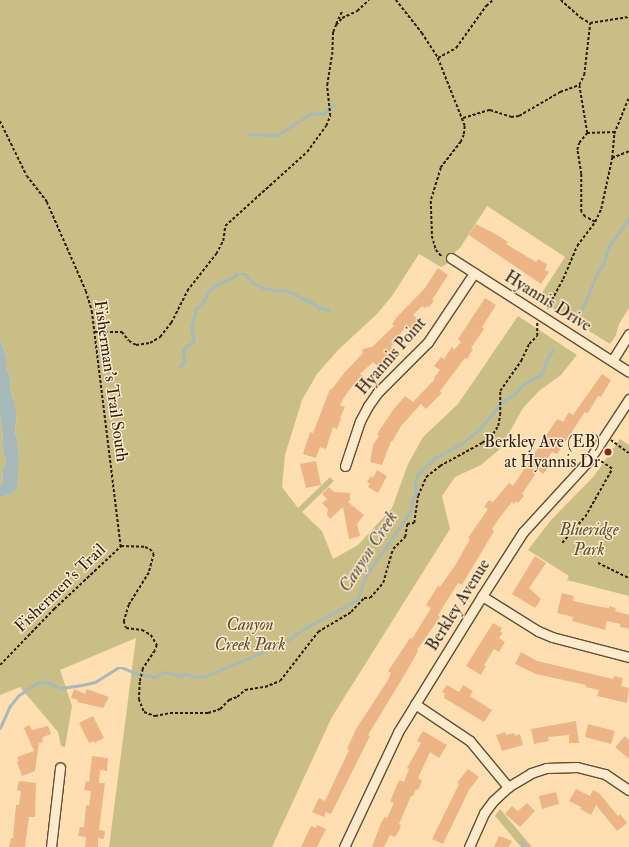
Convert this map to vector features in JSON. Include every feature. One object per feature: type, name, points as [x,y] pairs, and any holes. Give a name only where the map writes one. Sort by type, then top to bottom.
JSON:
[{"type":"street","name":"Hyannis Drive","points":[[448,259],[474,273],[629,372]]},
{"type":"street","name":"Hyannis Point","points":[[344,466],[360,421],[368,406],[377,393],[428,342],[474,273]]},
{"type":"street","points":[[612,361],[629,334]]},
{"type":"street","name":"Berkley Avenue","points":[[344,847],[389,750],[414,704],[482,596],[524,532],[589,460],[606,437],[629,399]]},
{"type":"street","points":[[482,596],[538,631],[552,637],[629,657]]},
{"type":"street","points":[[414,704],[470,741],[508,787]]},
{"type":"street","points":[[469,847],[484,813],[493,801],[508,787],[531,773],[546,768],[577,766],[605,774],[629,790]]},
{"type":"street","points":[[51,847],[60,768]]},
{"type":"path","points":[[336,25],[342,18],[357,11],[369,0]]},
{"type":"path","points":[[396,0],[422,33],[438,58],[463,118],[464,135],[457,150],[441,168],[431,201],[432,236],[436,250],[448,259]]},
{"type":"path","points":[[438,58],[456,48],[486,6],[493,0]]},
{"type":"path","points":[[561,0],[581,18],[590,23],[629,17]]},
{"type":"path","points":[[95,332],[122,332],[136,345],[150,343],[160,338],[171,323],[191,286],[216,254],[223,241],[226,226],[307,152],[326,126],[330,116],[327,85],[332,55],[333,32],[342,11]]},
{"type":"path","points":[[588,133],[579,85],[584,75],[590,23]]},
{"type":"path","points":[[463,118],[490,110],[511,117],[519,116],[560,92],[579,85]]},
{"type":"path","points":[[548,306],[564,279],[577,246],[595,222],[600,209],[612,158],[615,132],[629,97]]},
{"type":"path","name":"Fisherman's Trail South","points":[[0,121],[27,176],[48,202],[86,291],[92,311],[121,546]]},
{"type":"path","points":[[595,222],[585,217],[581,212],[581,174],[577,150],[579,143],[588,133],[615,132]]},
{"type":"path","points":[[612,158],[629,151]]},
{"type":"path","points":[[121,546],[148,548],[154,554],[149,573],[129,605],[124,621],[126,628],[147,632],[156,640],[156,651],[142,669],[140,682],[140,704],[147,714],[155,716],[170,713],[214,712],[245,690],[265,687],[280,681],[318,632],[351,612],[364,598],[370,598],[383,583],[393,549],[406,537],[407,524],[414,523],[418,496],[426,476],[440,466],[482,443],[498,426],[500,415],[500,391],[521,361],[529,344],[537,336],[537,324]]},
{"type":"path","points":[[606,437],[629,453]]},
{"type":"path","points":[[562,543],[585,517],[612,469],[600,461]]},
{"type":"path","name":"Fishermen's Trail","points":[[0,665],[54,609],[121,546]]},
{"type":"path","points":[[598,563],[629,578]]},
{"type":"green space","name":"Canyon Creek Park","points":[[0,0],[629,0],[629,308],[619,324],[616,335],[610,344],[538,299],[565,257],[487,206],[460,248],[455,252],[447,264],[441,267],[419,254],[392,296],[377,314],[338,350],[317,374],[302,400],[285,455],[282,487],[298,508],[330,477],[334,481],[302,512],[322,531],[333,559],[358,545],[392,508],[408,464],[423,437],[458,404],[518,316],[577,355],[561,375],[539,391],[523,408],[500,449],[481,465],[455,477],[442,496],[450,529],[332,717],[272,847],[109,847],[136,638],[60,670],[72,706],[65,747],[61,746],[58,732],[20,687],[0,695],[0,497],[9,495],[19,454],[15,430],[17,413],[11,392],[10,375],[6,368],[6,357],[0,338]]},
{"type":"green space","points":[[0,415],[3,437],[2,447],[6,462],[2,471],[3,481],[0,485]]},
{"type":"green space","name":"Blueridge Park","points":[[620,439],[629,445],[629,596],[567,580],[569,576],[528,550],[551,520],[594,476]]},
{"type":"green space","points":[[500,809],[532,847],[521,847],[495,816]]},
{"type":"shaded area","points":[[0,338],[6,357],[6,368],[10,375],[11,392],[17,413],[15,430],[19,454],[17,490],[9,495],[0,497],[0,485],[3,481],[2,471],[6,462],[2,447],[3,437],[0,415]]},
{"type":"building","points":[[476,224],[497,235],[508,242],[506,244],[536,262],[538,259],[547,264],[545,270],[549,272],[541,284],[469,235]]},
{"type":"building","points":[[438,268],[448,275],[432,300],[434,301],[429,307],[427,306],[425,308],[422,306],[413,315],[420,321],[413,330],[406,326],[391,347],[395,351],[384,361],[385,363],[380,368],[373,362],[360,374],[369,381],[362,390],[353,385],[345,396],[340,405],[345,407],[340,418],[341,419],[337,429],[333,427],[326,449],[320,447],[316,458],[303,454],[310,432],[313,433],[330,389],[331,390],[363,353],[362,349],[372,347],[394,326],[392,324],[397,317],[425,288]]},
{"type":"building","points":[[485,298],[496,305],[482,327],[484,329],[471,348],[473,349],[467,359],[465,358],[440,391],[442,393],[426,409],[421,404],[401,426],[392,442],[391,441],[382,465],[370,462],[373,445],[379,436],[377,434],[393,410],[405,396],[413,402],[435,379],[434,378],[440,370],[434,366],[441,357],[444,359],[452,347],[454,350],[461,342],[458,339]]},
{"type":"building","points":[[602,374],[611,380],[601,397],[598,396],[588,413],[585,412],[557,454],[552,452],[544,463],[549,466],[543,474],[538,470],[522,494],[524,496],[518,503],[516,501],[514,504],[512,502],[500,517],[492,529],[494,531],[462,585],[458,583],[438,615],[440,617],[417,650],[418,651],[408,669],[368,735],[370,736],[331,814],[326,812],[324,817],[312,812],[319,798],[325,801],[349,750],[347,749],[356,729],[388,680],[391,673],[388,671],[410,638],[412,639],[431,608],[426,605],[438,586],[440,587],[456,564],[470,539],[468,538],[488,509],[484,507],[489,500],[493,502],[509,483],[513,486],[555,422],[558,419],[563,422],[569,412],[573,415]]},
{"type":"building","points":[[316,461],[321,485],[306,488],[300,464]]},
{"type":"building","points":[[377,470],[387,476],[378,493],[368,487],[370,484],[367,482],[371,476],[373,478]]},
{"type":"building","points":[[329,487],[334,492],[350,493],[350,500],[348,502],[364,515],[357,524],[360,536],[349,539],[343,507],[330,519],[327,515],[328,509],[322,503],[327,499],[322,494]]},
{"type":"building","points":[[535,556],[546,563],[529,588],[541,599],[535,608],[512,594]]},
{"type":"building","points":[[562,593],[574,596],[573,601],[601,607],[609,608],[609,606],[616,608],[615,611],[629,615],[629,629],[620,627],[620,624],[607,621],[605,630],[572,621],[573,617],[557,613]]},
{"type":"building","points":[[493,623],[502,628],[500,632],[503,633],[499,638],[505,642],[499,652],[494,649],[484,665],[486,666],[481,675],[466,666]]},
{"type":"building","points":[[521,652],[537,661],[613,679],[614,676],[623,678],[621,686],[629,688],[627,703],[597,696],[599,690],[586,687],[586,685],[536,674],[515,664]]},
{"type":"building","points":[[447,685],[459,692],[463,685],[473,691],[470,696],[492,710],[484,722],[444,698],[445,694],[442,692]]},
{"type":"building","points":[[74,689],[85,694],[87,689],[109,697],[103,708],[77,702],[78,700],[71,698]]},
{"type":"building","points":[[93,716],[104,738],[94,743],[94,741],[89,743],[79,723]]},
{"type":"building","points":[[576,721],[579,743],[569,743],[569,735],[548,737],[549,741],[534,744],[531,729]]},
{"type":"building","points":[[588,724],[615,731],[611,744],[585,737]]},
{"type":"building","points":[[29,725],[32,730],[48,726],[51,734],[43,737],[43,742],[39,743],[35,771],[22,776],[17,762],[19,761],[17,757],[34,751],[24,728]]},
{"type":"building","points":[[423,731],[447,745],[439,758],[430,752],[418,778],[422,781],[418,790],[416,789],[413,796],[411,796],[399,824],[401,825],[399,831],[395,837],[390,835],[384,847],[372,847],[381,823],[385,817],[387,818],[394,803],[390,802],[399,780],[404,782],[409,769],[407,768],[421,743],[417,741]]},
{"type":"building","points":[[505,732],[506,735],[514,733],[515,736],[520,734],[523,745],[502,751],[496,735]]},
{"type":"building","points":[[625,736],[629,740],[629,759],[615,747]]},
{"type":"building","points":[[92,756],[108,758],[107,771],[100,770],[99,783],[105,783],[99,830],[105,831],[104,839],[98,838],[98,847],[85,847],[86,837],[78,836],[80,827],[84,827],[86,805],[89,806],[91,791],[84,790],[86,781],[89,782]]},
{"type":"building","points":[[468,769],[479,777],[469,790],[443,844],[432,839],[459,784],[457,783]]},
{"type":"building","points":[[19,781],[36,783],[35,817],[29,817],[25,847],[9,847],[11,838],[13,838],[16,805],[19,805],[21,791],[17,790]]},
{"type":"building","points":[[576,789],[590,796],[593,790],[599,793],[618,816],[620,814],[627,823],[617,831],[596,805],[591,815],[580,809],[581,807],[569,801]]},
{"type":"building","points":[[556,792],[559,804],[542,809],[539,796]]},
{"type":"building","points":[[527,803],[535,811],[520,827],[505,814],[512,806],[518,811]]},
{"type":"building","points":[[317,825],[326,829],[317,847],[301,847],[311,826],[316,828]]},
{"type":"building","points":[[499,836],[512,841],[509,847],[494,847]]},
{"type":"waterway","points":[[249,134],[277,135],[311,114],[324,113],[334,105]]},
{"type":"waterway","name":"Canyon Creek","points":[[578,314],[585,303],[597,273],[603,265],[609,246],[629,218]]},
{"type":"waterway","points":[[179,367],[184,363],[183,350],[194,341],[191,329],[196,309],[204,301],[207,293],[216,285],[232,278],[236,274],[245,274],[252,282],[264,288],[277,291],[285,290],[311,302],[318,307],[329,310]]},
{"type":"waterway","name":"Canyon Creek","points":[[0,728],[10,706],[19,695],[39,682],[49,683],[61,688],[82,685],[95,682],[117,668],[123,668],[138,674],[155,677],[164,672],[181,676],[185,674],[198,677],[206,676],[282,644],[309,626],[357,600],[366,575],[411,511],[412,500],[416,493],[415,482],[417,475],[435,458],[464,442],[480,429],[502,402],[516,393],[522,385],[541,375],[546,361],[553,350]]},
{"type":"waterway","points":[[522,841],[526,847]]},
{"type":"place","name":"Berkley Ave (EB) at Hyannis Dr","points":[[608,452]]}]
